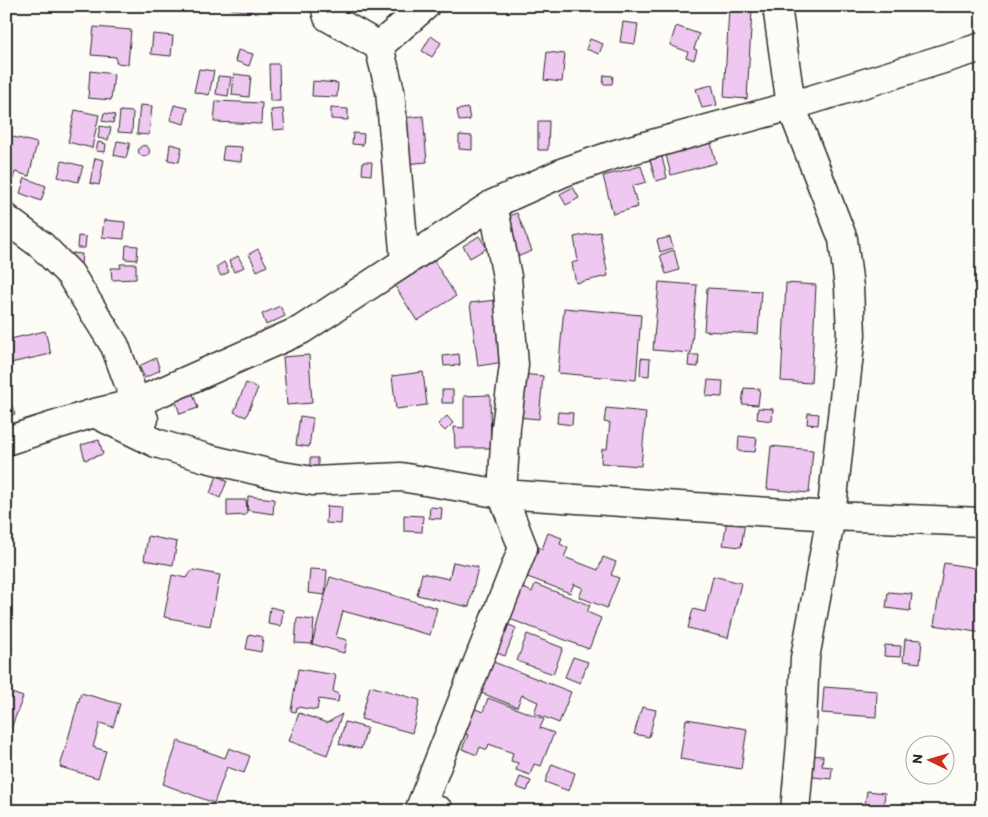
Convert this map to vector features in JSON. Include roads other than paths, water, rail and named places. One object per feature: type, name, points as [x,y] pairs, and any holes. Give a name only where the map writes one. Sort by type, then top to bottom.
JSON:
[{"type":"street","points":[[325,6],[328,18],[379,46],[390,91],[405,262]]},
{"type":"street","points":[[379,46],[424,6]]},
{"type":"street","points":[[777,6],[791,106],[842,240],[849,286],[851,335],[830,516],[806,658],[795,811]]},
{"type":"street","points":[[6,441],[94,413],[136,403],[301,330],[493,204],[564,172],[616,154],[791,106],[982,47]]},
{"type":"street","points":[[439,811],[421,806],[523,548],[502,494],[506,427],[514,365],[507,277],[493,204]]},
{"type":"street","points":[[6,219],[41,245],[70,274],[115,346],[136,403],[156,443]]},
{"type":"street","points":[[94,413],[156,443],[206,458],[276,475],[313,481],[401,477],[502,494],[830,516],[982,522]]}]
